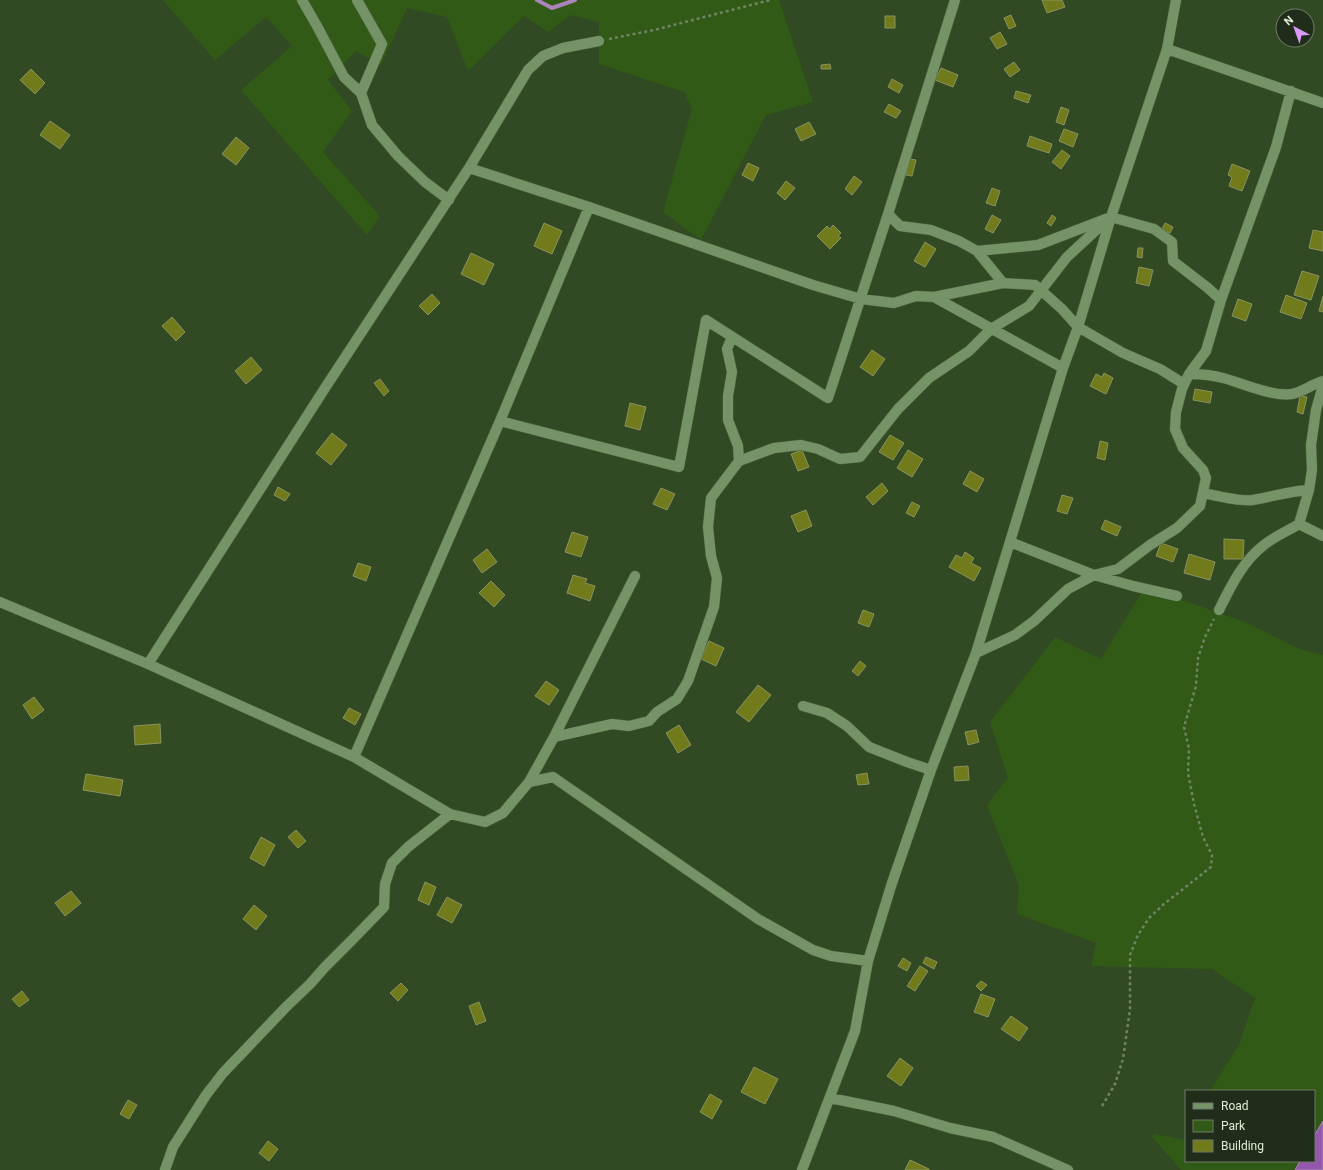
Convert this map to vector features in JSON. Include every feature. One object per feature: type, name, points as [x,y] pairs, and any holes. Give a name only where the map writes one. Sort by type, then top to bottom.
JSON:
[{"type":"street","points":[[302,0],[344,77],[361,93],[372,124],[398,156],[425,182],[449,200]]},
{"type":"street","points":[[357,0],[382,44],[361,93]]},
{"type":"street","points":[[500,421],[679,467],[706,320],[828,398],[888,214],[955,0]]},
{"type":"street","points":[[802,1170],[855,1031],[868,961],[892,883],[930,770],[976,653],[1063,368],[1078,327],[1111,217],[1167,49],[1176,0]]},
{"type":"street","points":[[148,664],[325,388],[470,168],[528,70],[543,56],[563,48],[599,41]]},
{"type":"street","points":[[1167,49],[1291,90],[1323,103]]},
{"type":"street","points":[[976,653],[1015,635],[1034,621],[1068,589],[1094,575],[1118,569],[1150,545],[1177,528],[1200,506],[1206,478],[1203,470],[1183,448],[1174,429],[1176,412],[1184,384],[1189,374],[1206,351],[1220,300],[1276,147],[1291,90]]},
{"type":"street","points":[[470,168],[589,207],[813,285],[860,299],[894,304],[916,296],[934,297],[1003,283],[1035,285],[1062,309],[1078,327],[1123,354],[1160,369],[1184,384]]},
{"type":"street","points":[[354,757],[500,421],[589,207]]},
{"type":"street","points":[[888,214],[900,226],[931,230],[959,241],[977,251],[1003,283]]},
{"type":"street","points":[[977,251],[1038,245],[1111,217],[1154,228],[1172,242],[1173,261],[1208,288],[1220,300]]},
{"type":"street","points":[[554,737],[612,724],[629,726],[649,721],[657,712],[677,699],[688,681],[714,607],[717,578],[711,556],[708,526],[711,498],[740,461],[774,448],[802,445],[818,449],[840,458],[860,457],[898,409],[929,378],[969,351],[991,329],[1029,306],[1066,257],[1111,217]]},
{"type":"street","points":[[934,297],[1063,368]]},
{"type":"street","points":[[732,337],[727,349],[732,372],[728,396],[728,420],[738,446],[740,461]]},
{"type":"street","points":[[1189,374],[1206,374],[1280,394],[1291,394],[1302,391],[1315,383],[1323,381]]},
{"type":"street","points":[[1219,610],[1239,572],[1249,560],[1264,545],[1299,524],[1309,490],[1312,470],[1311,445],[1316,410],[1323,385]]},
{"type":"street","points":[[1203,493],[1252,500],[1280,493],[1309,490]]},
{"type":"street","points":[[1299,524],[1323,536]]},
{"type":"street","points":[[1010,542],[1094,575],[1177,596]]},
{"type":"street","points":[[0,602],[148,664],[354,757],[450,814],[485,822],[503,813],[529,782],[554,737],[635,576]]},
{"type":"street","points":[[804,706],[827,713],[847,726],[869,747],[930,770]]},
{"type":"street","points":[[529,782],[553,777],[758,919],[813,950],[831,956],[868,961]]},
{"type":"street","points":[[165,1170],[173,1147],[206,1095],[223,1073],[286,1007],[302,993],[325,966],[384,907],[385,884],[392,863],[408,847],[450,814]]},
{"type":"street","points":[[830,1098],[894,1111],[950,1128],[992,1137],[1068,1170]]},
{"type":"path","points":[[599,41],[662,28],[770,0]]},
{"type":"path","points":[[1102,1106],[1115,1084],[1123,1059],[1130,1010],[1130,955],[1138,935],[1149,918],[1164,904],[1211,867],[1212,855],[1203,837],[1194,804],[1188,773],[1189,749],[1184,727],[1196,686],[1198,658],[1205,637],[1219,610]]},
{"type":"green space","points":[[163,0],[779,0],[813,102],[766,115],[701,240],[663,212],[692,109],[684,92],[599,64],[599,22],[571,15],[548,32],[524,16],[468,71],[447,17],[407,8],[381,65],[356,51],[328,80],[352,111],[323,152],[380,216],[367,235],[241,90],[292,46],[266,17],[215,60]]},
{"type":"green space","points":[[1145,587],[1245,622],[1299,649],[1323,655],[1323,1121],[1315,1134],[1315,1090],[1211,1090],[1240,1043],[1255,998],[1212,969],[1091,966],[1096,943],[1017,914],[1019,885],[987,805],[1008,778],[990,722],[1055,637],[1101,659]]},
{"type":"green space","points":[[1154,1134],[1185,1140],[1185,1162],[1299,1162],[1295,1170],[1181,1170],[1152,1137]]},
{"type":"shaded area","points":[[1323,1121],[1323,1170],[1295,1170],[1299,1162],[1315,1162],[1315,1134]]},
{"type":"building","points":[[1042,0],[1062,0],[1065,7],[1047,13]]},
{"type":"building","points":[[1011,15],[1016,26],[1009,29],[1004,18]]},
{"type":"building","points":[[885,16],[895,16],[895,28],[885,28]]},
{"type":"building","points":[[1000,32],[1007,44],[997,49],[990,38]]},
{"type":"building","points":[[1014,62],[1020,70],[1010,77],[1004,69]]},
{"type":"building","points":[[830,64],[831,69],[821,69],[821,65]]},
{"type":"building","points":[[941,68],[958,75],[953,87],[935,80]]},
{"type":"building","points":[[31,69],[45,83],[35,94],[20,80]]},
{"type":"building","points":[[892,79],[903,85],[899,93],[888,87]]},
{"type":"building","points":[[1016,91],[1031,95],[1028,103],[1014,98]]},
{"type":"building","points":[[889,104],[901,111],[896,118],[884,112]]},
{"type":"building","points":[[1061,107],[1069,110],[1064,125],[1056,122]]},
{"type":"building","points":[[50,121],[70,135],[60,149],[40,135]]},
{"type":"building","points":[[809,122],[816,134],[801,141],[795,129]]},
{"type":"building","points":[[1064,129],[1078,134],[1073,147],[1059,141]]},
{"type":"building","points":[[1030,136],[1052,144],[1049,153],[1027,146]]},
{"type":"building","points":[[236,137],[249,148],[236,165],[222,154]]},
{"type":"building","points":[[1062,150],[1070,156],[1061,169],[1052,162]]},
{"type":"building","points":[[910,159],[916,160],[912,176],[906,175]]},
{"type":"building","points":[[748,163],[759,168],[753,181],[742,175]]},
{"type":"building","points":[[1232,164],[1250,171],[1242,191],[1229,186],[1232,177],[1228,175]]},
{"type":"building","points":[[854,176],[862,182],[852,195],[845,189]]},
{"type":"building","points":[[786,181],[795,188],[785,200],[777,193]]},
{"type":"building","points":[[992,188],[1000,191],[995,206],[986,203]]},
{"type":"building","points":[[992,215],[1001,220],[993,233],[985,229]]},
{"type":"building","points":[[1052,215],[1056,218],[1051,226],[1047,223]]},
{"type":"building","points":[[544,223],[562,231],[552,254],[534,246]]},
{"type":"building","points":[[1165,223],[1173,227],[1170,233],[1162,229]]},
{"type":"building","points":[[833,225],[841,233],[838,236],[841,238],[830,249],[817,236],[827,226],[830,229]]},
{"type":"building","points":[[1313,230],[1323,232],[1323,251],[1309,248]]},
{"type":"building","points":[[925,242],[936,249],[925,267],[914,261]]},
{"type":"building","points":[[1138,248],[1143,248],[1142,258],[1137,257]]},
{"type":"building","points":[[471,253],[494,264],[484,285],[461,274]]},
{"type":"building","points":[[1139,267],[1153,270],[1149,286],[1136,283]]},
{"type":"building","points":[[1302,271],[1319,276],[1311,300],[1294,295]]},
{"type":"building","points":[[432,294],[440,303],[428,315],[419,306]]},
{"type":"building","points":[[1286,295],[1307,303],[1301,319],[1280,312]]},
{"type":"building","points":[[1323,296],[1323,312],[1319,311]]},
{"type":"building","points":[[1238,299],[1252,304],[1246,321],[1232,316]]},
{"type":"building","points":[[172,317],[185,332],[176,341],[162,326]]},
{"type":"building","points":[[872,350],[885,359],[873,376],[860,367]]},
{"type":"building","points":[[251,357],[262,370],[246,384],[235,371]]},
{"type":"building","points":[[1104,373],[1113,378],[1106,394],[1090,386],[1096,374],[1102,377]]},
{"type":"building","points":[[380,379],[389,391],[384,396],[374,383]]},
{"type":"building","points":[[1195,389],[1212,392],[1210,403],[1193,400]]},
{"type":"building","points":[[1300,396],[1307,397],[1303,414],[1297,412]]},
{"type":"building","points":[[630,403],[646,407],[640,430],[625,426]]},
{"type":"building","points":[[332,433],[347,445],[331,465],[316,453]]},
{"type":"building","points":[[890,435],[904,443],[893,460],[879,452]]},
{"type":"building","points":[[1100,441],[1108,443],[1105,460],[1097,458]]},
{"type":"building","points":[[802,450],[809,467],[798,471],[791,454]]},
{"type":"building","points":[[908,450],[923,459],[912,477],[897,468]]},
{"type":"building","points":[[970,471],[984,479],[977,492],[963,484]]},
{"type":"building","points":[[882,483],[888,491],[873,505],[866,497]]},
{"type":"building","points":[[278,487],[290,494],[285,501],[274,495]]},
{"type":"building","points":[[661,488],[675,494],[667,510],[653,504]]},
{"type":"building","points":[[1062,495],[1073,498],[1067,514],[1057,511]]},
{"type":"building","points":[[912,502],[920,506],[914,517],[906,513]]},
{"type":"building","points":[[806,510],[812,526],[798,532],[791,516]]},
{"type":"building","points":[[1105,520],[1121,527],[1117,536],[1101,529]]},
{"type":"building","points":[[572,532],[588,537],[581,557],[565,552]]},
{"type":"building","points":[[1224,539],[1244,540],[1243,559],[1224,559]]},
{"type":"building","points":[[1161,543],[1178,549],[1173,562],[1156,556]]},
{"type":"building","points":[[487,549],[497,562],[482,573],[473,560]]},
{"type":"building","points":[[965,552],[974,558],[971,563],[981,568],[974,581],[949,567],[956,555],[962,558]]},
{"type":"building","points":[[1189,554],[1215,562],[1210,580],[1184,573]]},
{"type":"building","points":[[358,563],[371,567],[366,581],[353,576]]},
{"type":"building","points":[[573,575],[587,579],[585,583],[595,586],[590,601],[567,593]]},
{"type":"building","points":[[491,581],[505,595],[494,607],[479,593]]},
{"type":"building","points":[[863,610],[874,614],[869,627],[858,623]]},
{"type":"building","points":[[709,641],[724,648],[716,666],[701,659]]},
{"type":"building","points":[[860,661],[866,666],[858,676],[852,671]]},
{"type":"building","points":[[546,681],[559,690],[549,705],[535,696]]},
{"type":"building","points":[[758,685],[771,695],[749,722],[736,712]]},
{"type":"building","points":[[34,697],[44,710],[32,719],[23,705]]},
{"type":"building","points":[[349,708],[361,714],[355,725],[343,718]]},
{"type":"building","points":[[160,724],[161,743],[135,745],[134,726]]},
{"type":"building","points":[[679,725],[691,745],[678,753],[666,733]]},
{"type":"building","points":[[976,730],[979,742],[968,745],[965,732]]},
{"type":"building","points":[[968,766],[969,780],[955,781],[954,767]]},
{"type":"building","points":[[867,773],[869,784],[858,785],[856,775]]},
{"type":"building","points":[[86,774],[123,780],[120,796],[83,790]]},
{"type":"building","points":[[296,830],[306,841],[298,848],[288,837]]},
{"type":"building","points":[[261,837],[275,845],[264,866],[250,858]]},
{"type":"building","points":[[425,882],[436,887],[429,905],[418,900]]},
{"type":"building","points":[[71,891],[81,903],[65,916],[55,903]]},
{"type":"building","points":[[447,897],[462,905],[452,923],[437,915]]},
{"type":"building","points":[[254,905],[267,916],[256,930],[243,919]]},
{"type":"building","points":[[926,957],[937,962],[934,969],[923,963]]},
{"type":"building","points":[[903,958],[911,963],[907,971],[898,966]]},
{"type":"building","points":[[920,966],[928,971],[915,991],[907,986]]},
{"type":"building","points":[[981,981],[987,985],[981,991],[976,986]]},
{"type":"building","points":[[401,983],[408,990],[398,1001],[390,993]]},
{"type":"building","points":[[22,991],[29,1000],[19,1007],[12,999]]},
{"type":"building","points":[[981,994],[995,999],[988,1017],[974,1012]]},
{"type":"building","points":[[479,1002],[486,1021],[476,1025],[469,1006]]},
{"type":"building","points":[[1011,1016],[1028,1028],[1019,1041],[1001,1029]]},
{"type":"building","points":[[900,1058],[913,1068],[901,1086],[887,1076]]},
{"type":"building","points":[[754,1067],[778,1079],[765,1104],[741,1092]]},
{"type":"building","points":[[710,1094],[722,1101],[712,1119],[700,1112]]},
{"type":"building","points":[[128,1100],[137,1105],[129,1119],[120,1114]]},
{"type":"building","points":[[268,1141],[278,1149],[269,1161],[259,1153]]},
{"type":"building","points":[[910,1160],[929,1169],[929,1170],[905,1170]]},
{"type":"waterway","points":[[537,0],[552,8],[575,0]]}]
